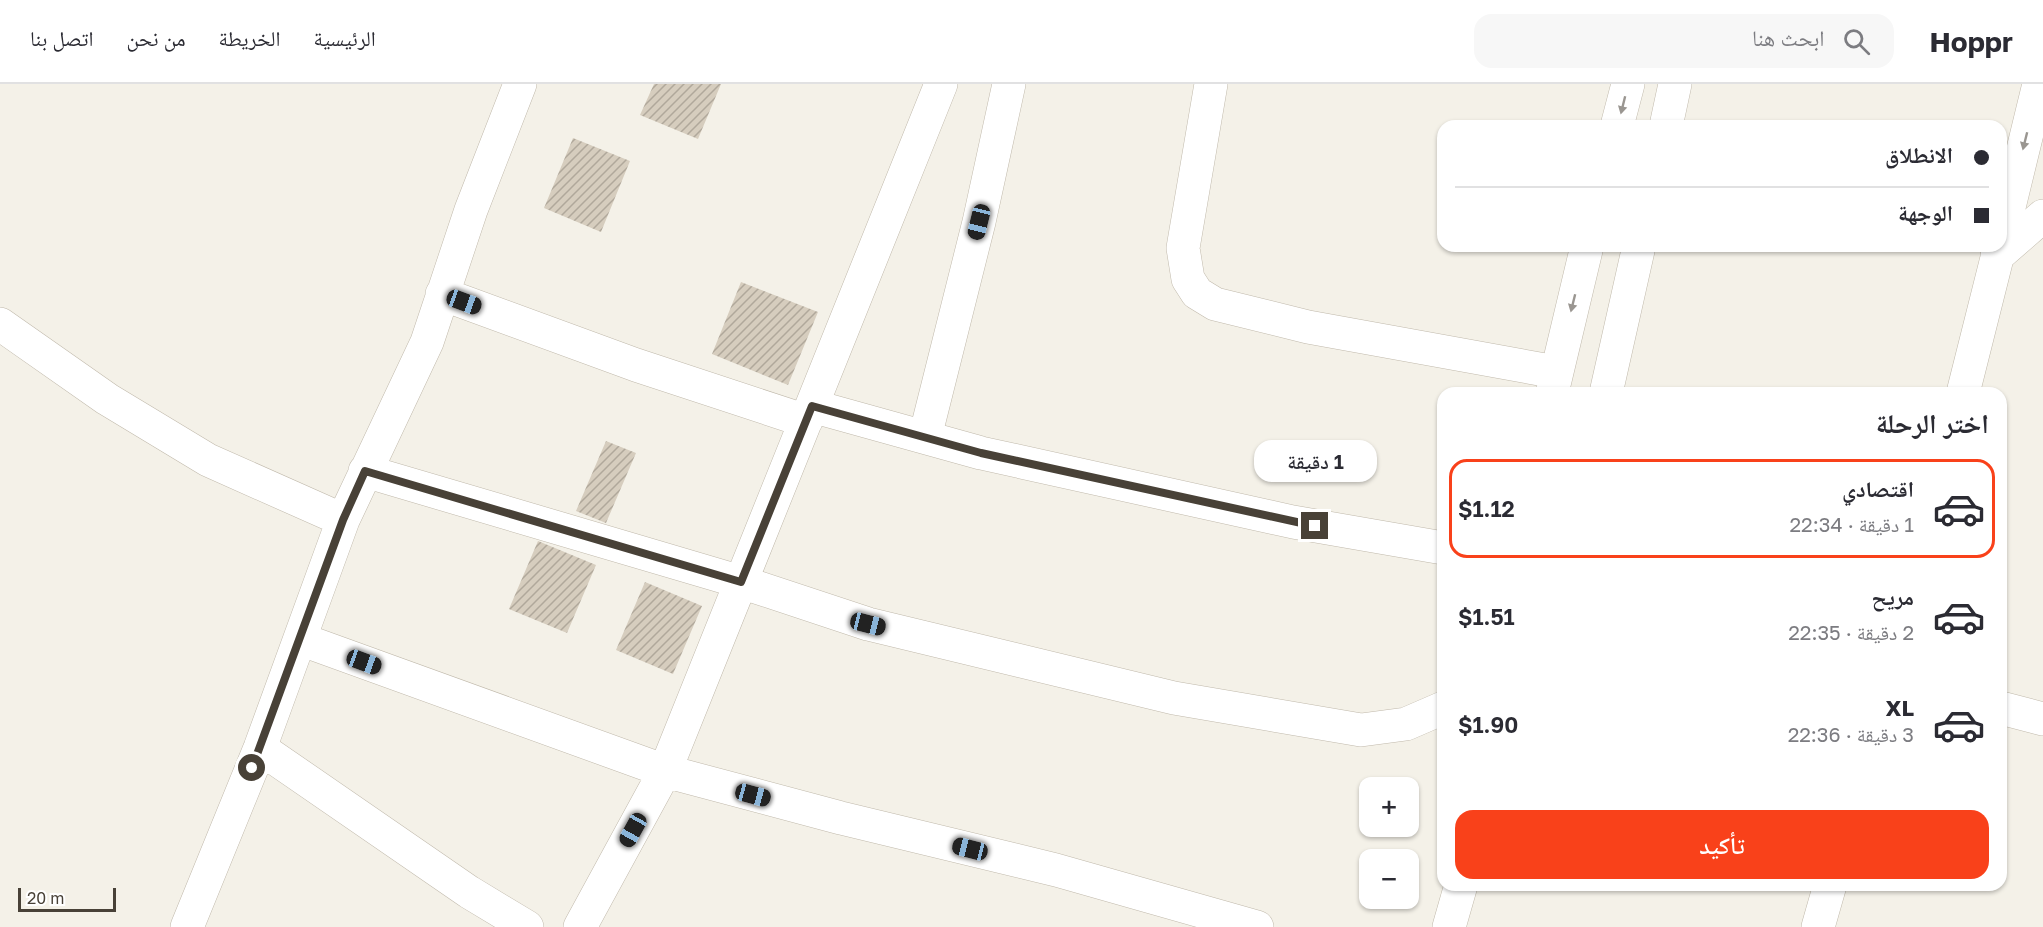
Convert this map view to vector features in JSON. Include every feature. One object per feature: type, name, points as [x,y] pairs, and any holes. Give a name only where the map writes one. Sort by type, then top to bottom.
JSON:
[{"type":"street","points":[[187,927],[260,748],[343,520],[427,342],[471,210],[520,84]]},
{"type":"street","points":[[580,927],[665,771],[941,84]]},
{"type":"street","points":[[925,437],[979,222],[1009,84]]},
{"type":"street","points":[[1211,84],[1183,248],[1188,279],[1197,293],[1215,304],[1554,383],[1586,252]]},
{"type":"street","points":[[1619,120],[1628,84]]},
{"type":"street","points":[[1667,120],[1675,84]]},
{"type":"street","points":[[2007,214],[2039,84]]},
{"type":"street","points":[[2007,241],[2043,216]]},
{"type":"street","points":[[1607,387],[1638,252]]},
{"type":"street","points":[[1965,387],[1998,252]]},
{"type":"street","points":[[442,294],[636,365],[809,414],[925,437],[993,455],[1293,522],[1437,547]]},
{"type":"street","points":[[0,325],[107,399],[208,460],[343,520]]},
{"type":"street","points":[[365,471],[741,582],[868,624],[1174,698],[1361,730],[1406,724],[1437,711]]},
{"type":"street","points":[[300,639],[665,771],[841,818],[1056,870],[1257,927]]},
{"type":"street","points":[[2007,710],[2043,719]]},
{"type":"street","points":[[260,748],[469,892],[526,927]]},
{"type":"street","points":[[1449,927],[1459,891]]},
{"type":"street","points":[[1818,927],[1828,891]]},
{"type":"building","points":[[654,84],[721,84],[698,139],[640,115]]},
{"type":"building","points":[[573,138],[630,161],[601,232],[544,208]]},
{"type":"building","points":[[741,282],[818,312],[788,385],[712,354]]},
{"type":"building","points":[[606,441],[636,453],[606,523],[576,511]]},
{"type":"building","points":[[538,541],[596,565],[567,633],[509,609]]},
{"type":"building","points":[[645,582],[702,606],[673,674],[616,650]]},
{"type":"route","points":[[252,768],[343,520],[365,471],[741,582],[812,406],[981,453],[1315,526]]}]
